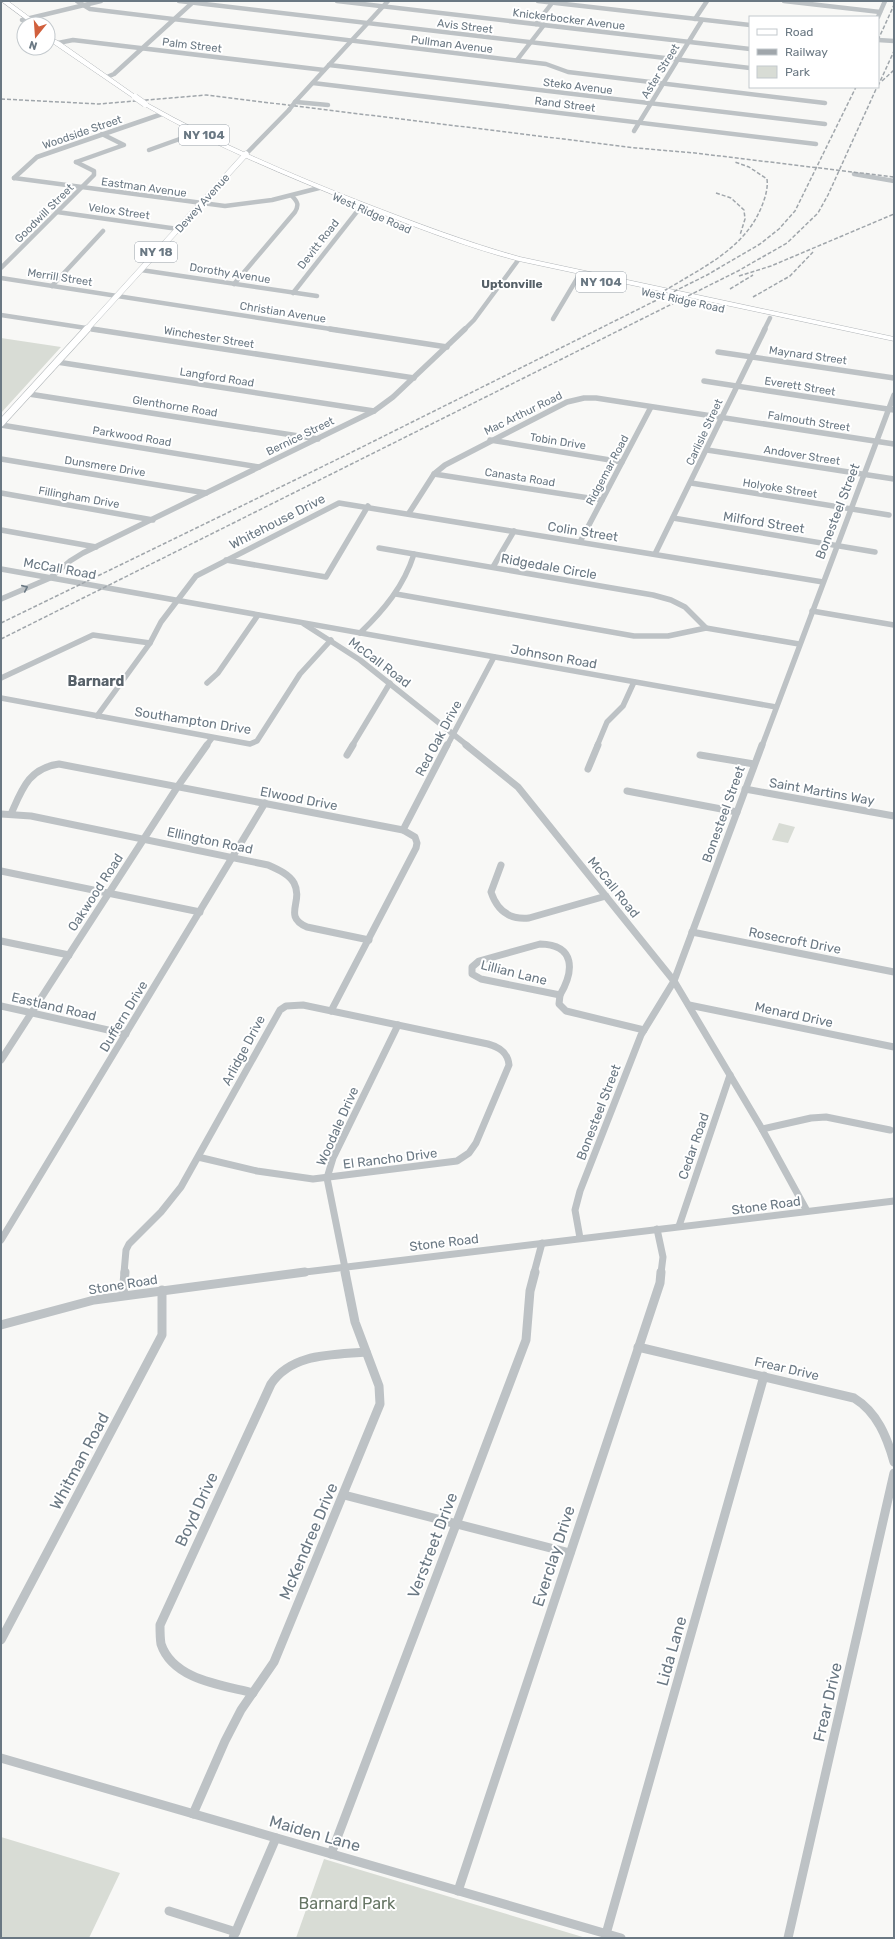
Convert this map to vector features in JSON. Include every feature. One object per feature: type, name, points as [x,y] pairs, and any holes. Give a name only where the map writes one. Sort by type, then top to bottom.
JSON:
[{"type":"highway","points":[[4,1],[20,16]]},
{"type":"highway","points":[[1,6],[18,16]]},
{"type":"highway","name":"West Ridge Road","points":[[56,38],[58,43],[145,104],[162,114],[319,188],[450,239],[516,261],[894,339]]},
{"type":"highway","name":"West Ridge Road","points":[[319,188],[359,209],[446,243],[578,277],[894,345]]},
{"type":"main road","name":"Dewey Avenue","points":[[1,424],[246,154]]},
{"type":"street","name":"Pullman Avenue","points":[[77,1],[90,9],[517,60],[548,64],[568,72],[825,103]]},
{"type":"street","points":[[45,16],[101,1]]},
{"type":"street","name":"Avis Street","points":[[179,1],[749,68]]},
{"type":"street","name":"Knickerbocker Avenue","points":[[337,1],[690,40],[749,49]]},
{"type":"street","name":"Dewey Avenue","points":[[246,154],[388,1]]},
{"type":"street","points":[[538,1],[749,25]]},
{"type":"street","points":[[695,19],[707,1]]},
{"type":"street","points":[[784,1],[880,12]]},
{"type":"street","points":[[878,16],[885,1]]},
{"type":"street","points":[[108,77],[114,74],[192,3]]},
{"type":"street","points":[[536,24],[552,3]]},
{"type":"street","points":[[539,20],[690,40]]},
{"type":"street","name":"Aster Street","points":[[634,131],[702,20]]},
{"type":"street","points":[[517,60],[544,25]]},
{"type":"street","name":"Palm Street","points":[[58,43],[73,40],[324,70]]},
{"type":"street","points":[[879,40],[894,42]]},
{"type":"street","name":"Steko Avenue","points":[[329,65],[825,124]]},
{"type":"street","name":"Rand Street","points":[[313,83],[816,144]]},
{"type":"street","points":[[295,102],[328,105]]},
{"type":"street","name":"Woodside Street","points":[[14,178],[37,157],[162,114]]},
{"type":"street","points":[[149,150],[199,132]]},
{"type":"street","name":"Goodwill Street","points":[[1,268],[82,187],[94,173],[76,162],[124,145],[102,134]]},
{"type":"street","points":[[854,174],[894,181]]},
{"type":"street","name":"Eastman Avenue","points":[[14,178],[201,204],[245,205],[292,196],[319,188]]},
{"type":"street","points":[[234,284],[295,212],[298,206],[297,201],[292,196]]},
{"type":"street","name":"Devitt Road","points":[[293,293],[359,209]]},
{"type":"street","name":"Velox Street","points":[[57,212],[178,229]]},
{"type":"street","points":[[52,286],[103,231]]},
{"type":"street","name":"Bernice Street","points":[[1,599],[50,578],[70,561],[96,547],[374,412],[414,378],[477,316],[516,261]]},
{"type":"street","name":"Dorothy Avenue","points":[[141,270],[317,296]]},
{"type":"street","points":[[553,319],[578,277]]},
{"type":"street","name":"Merrill Street","points":[[1,278],[117,296]]},
{"type":"street","name":"Christian Avenue","points":[[117,296],[447,347]]},
{"type":"street","name":"Winchester Street","points":[[1,315],[414,378]]},
{"type":"street","name":"Carlisle Street","points":[[656,554],[707,450],[750,356],[770,318]]},
{"type":"street","name":"Maynard Street","points":[[718,352],[894,378]]},
{"type":"street","name":"Langford Road","points":[[57,362],[374,412]]},
{"type":"street","name":"Everett Street","points":[[704,381],[891,410]]},
{"type":"street","name":"Glenthorne Road","points":[[29,394],[318,439]]},
{"type":"street","name":"Bonesteel Street","points":[[580,1238],[575,1210],[580,1191],[644,1030],[674,981],[850,509],[876,441],[891,410],[894,395]]},
{"type":"street","name":"Mac Arthur Road","points":[[409,513],[434,474],[445,465],[490,440],[578,398],[596,398],[722,417]]},
{"type":"street","name":"Ridgemar Road","points":[[580,542],[651,406]]},
{"type":"street","name":"Falmouth Street","points":[[722,417],[894,444]]},
{"type":"street","name":"Parkwood Road","points":[[1,424],[260,467]]},
{"type":"street","name":"Tobin Drive","points":[[490,440],[622,462]]},
{"type":"street","name":"Andover Street","points":[[707,450],[894,479]]},
{"type":"street","name":"Dunsmere Drive","points":[[1,459],[206,493]]},
{"type":"street","name":"Canasta Road","points":[[434,474],[602,500]]},
{"type":"street","name":"Holyoke Street","points":[[691,483],[889,515]]},
{"type":"street","name":"Fillingham Drive","points":[[1,494],[153,520]]},
{"type":"street","name":"Colin Street","points":[[339,503],[368,506],[823,582]]},
{"type":"street","name":"Whitehouse Drive","points":[[97,716],[150,643],[161,622],[196,576],[339,503]]},
{"type":"street","name":"Whitehouse Drive","points":[[226,560],[326,577],[368,506]]},
{"type":"street","name":"Milford Street","points":[[673,518],[875,552]]},
{"type":"street","points":[[1,530],[96,547]]},
{"type":"street","points":[[493,567],[514,531]]},
{"type":"street","name":"Ridgedale Circle","points":[[379,548],[664,597],[690,610],[706,628]]},
{"type":"street","points":[[360,633],[396,594],[408,571],[414,554]]},
{"type":"street","name":"McCall Road","points":[[1,569],[329,628],[327,634],[331,640]]},
{"type":"street","points":[[396,594],[634,636],[668,636],[706,628],[799,644]]},
{"type":"street","points":[[812,611],[894,625]]},
{"type":"street","points":[[207,683],[218,673],[258,615]]},
{"type":"street","name":"McCall Road","points":[[304,624],[310,629],[331,640],[390,683],[518,787],[674,981],[762,1129],[807,1211]]},
{"type":"street","name":"Johnson Road","points":[[329,628],[776,708]]},
{"type":"street","points":[[1,678],[93,635],[150,643]]},
{"type":"street","name":"Southampton Drive","points":[[1,698],[246,744],[258,741],[300,674],[331,640]]},
{"type":"street","name":"Red Oak Drive","points":[[403,830],[494,657]]},
{"type":"street","points":[[588,769],[607,722],[623,706],[634,682]]},
{"type":"street","points":[[347,755],[390,683]]},
{"type":"street","name":"Oakwood Road","points":[[1,1060],[178,786],[212,738]]},
{"type":"street","points":[[700,755],[754,764]]},
{"type":"street","name":"Elwood Drive","points":[[11,814],[31,776],[38,769],[48,764],[70,765],[403,830]]},
{"type":"street","name":"Saint Martins Way","points":[[745,789],[894,816]]},
{"type":"street","points":[[627,791],[737,812]]},
{"type":"street","name":"Duffern Drive","points":[[1,1240],[234,857],[265,803]]},
{"type":"street","name":"Ellington Road","points":[[1,814],[32,816],[144,838],[268,865],[289,876],[295,884],[298,892],[294,915],[295,919],[302,925],[369,940]]},
{"type":"street","points":[[331,1011],[416,848],[417,843],[415,837],[403,830]]},
{"type":"street","points":[[501,865],[491,892],[500,910],[509,917],[516,919],[529,918],[606,896]]},
{"type":"street","points":[[1,871],[200,912]]},
{"type":"street","name":"Rosecroft Drive","points":[[692,932],[894,972]]},
{"type":"street","points":[[1,941],[69,955]]},
{"type":"street","name":"Lillian Lane","points":[[560,995],[481,979],[472,974],[472,967],[479,961],[540,944],[553,945],[558,947],[565,954],[570,967],[568,979],[560,995],[559,1004],[566,1011],[644,1030]]},
{"type":"street","name":"Arlidge Drive","points":[[123,1295],[126,1250],[129,1244],[172,1200],[198,1158],[280,1010],[294,1005],[331,1011],[488,1044],[500,1049]]},
{"type":"street","name":"Menard Drive","points":[[689,1005],[894,1047]]},
{"type":"street","name":"Eastland Road","points":[[1,1006],[126,1034]]},
{"type":"street","name":"Woodale Drive","points":[[344,1267],[327,1178],[333,1158],[398,1025]]},
{"type":"street","name":"El Rancho Drive","points":[[198,1158],[284,1176],[301,1178],[327,1178],[449,1163],[464,1157],[476,1143],[508,1065],[508,1056],[500,1049]]},
{"type":"street","name":"Cedar Road","points":[[679,1226],[730,1075]]},
{"type":"street","points":[[762,1129],[811,1118],[826,1117],[890,1130]]},
{"type":"street","name":"Stone Road","points":[[1,1325],[94,1300],[123,1295],[657,1228],[720,1223],[894,1201]]},
{"type":"street","name":"Everclay Drive","points":[[458,1891],[663,1271],[657,1228]]},
{"type":"street","name":"Verstreet Drive","points":[[331,1854],[526,1340],[530,1291],[542,1243]]},
{"type":"street","name":"McKendree Drive","points":[[193,1814],[224,1741],[274,1662],[344,1495],[380,1404],[379,1386],[355,1322],[344,1267]]},
{"type":"street","name":"Whitman Road","points":[[1,1640],[162,1335],[162,1290]]},
{"type":"street","name":"Frear Drive","points":[[638,1347],[846,1395],[860,1401],[875,1416],[894,1462]]},
{"type":"street","name":"Boyd Drive","points":[[253,1693],[189,1674],[178,1668],[169,1661],[160,1644],[160,1625],[267,1392],[277,1375],[285,1368],[306,1359],[366,1352]]},
{"type":"street","name":"Lida Lane","points":[[606,1934],[764,1376]]},
{"type":"street","name":"Frear Drive","points":[[788,1938],[894,1473]]},
{"type":"street","points":[[344,1495],[570,1553]]},
{"type":"street","name":"Maiden Lane","points":[[1,1758],[621,1938]]},
{"type":"street","points":[[169,1911],[234,1935],[276,1838]]},
{"type":"green space","points":[[1,338],[61,347],[1,413]]},
{"type":"green space","points":[[779,823],[795,827],[788,843],[772,840]]},
{"type":"green space","points":[[1,1837],[120,1873],[89,1938],[1,1938]]},
{"type":"green space","name":"Barnard Park","points":[[324,1859],[586,1938],[296,1938]]},
{"type":"railway","points":[[879,38],[894,5]]},
{"type":"railway","points":[[879,84],[894,51]]},
{"type":"railway","points":[[882,81],[894,70]]},
{"type":"railway","points":[[816,168],[856,88]]},
{"type":"railway","points":[[839,170],[877,88]]},
{"type":"railway","points":[[1,99],[99,104],[206,95],[636,148],[695,153],[816,168]]},
{"type":"railway","points":[[664,291],[722,255],[735,244],[756,219],[765,197],[767,179],[749,167],[735,162]]},
{"type":"railway","points":[[1,623],[340,458],[707,275],[760,244],[779,229],[795,211],[816,168]]},
{"type":"railway","points":[[816,168],[839,170]]},
{"type":"railway","points":[[1,639],[738,271],[787,243],[818,213],[839,170]]},
{"type":"railway","points":[[839,170],[894,177]]},
{"type":"railway","points":[[716,193],[731,198],[744,210],[745,219],[740,235]]},
{"type":"railway","points":[[739,276],[771,266],[894,214]]},
{"type":"railway","points":[[753,297],[790,276],[813,252]]},
{"type":"railway","points":[[730,289],[753,275]]},
{"type":"district","name":"Uptonville","points":[[512,284]]},
{"type":"district","name":"Barnard","points":[[96,681]]}]
